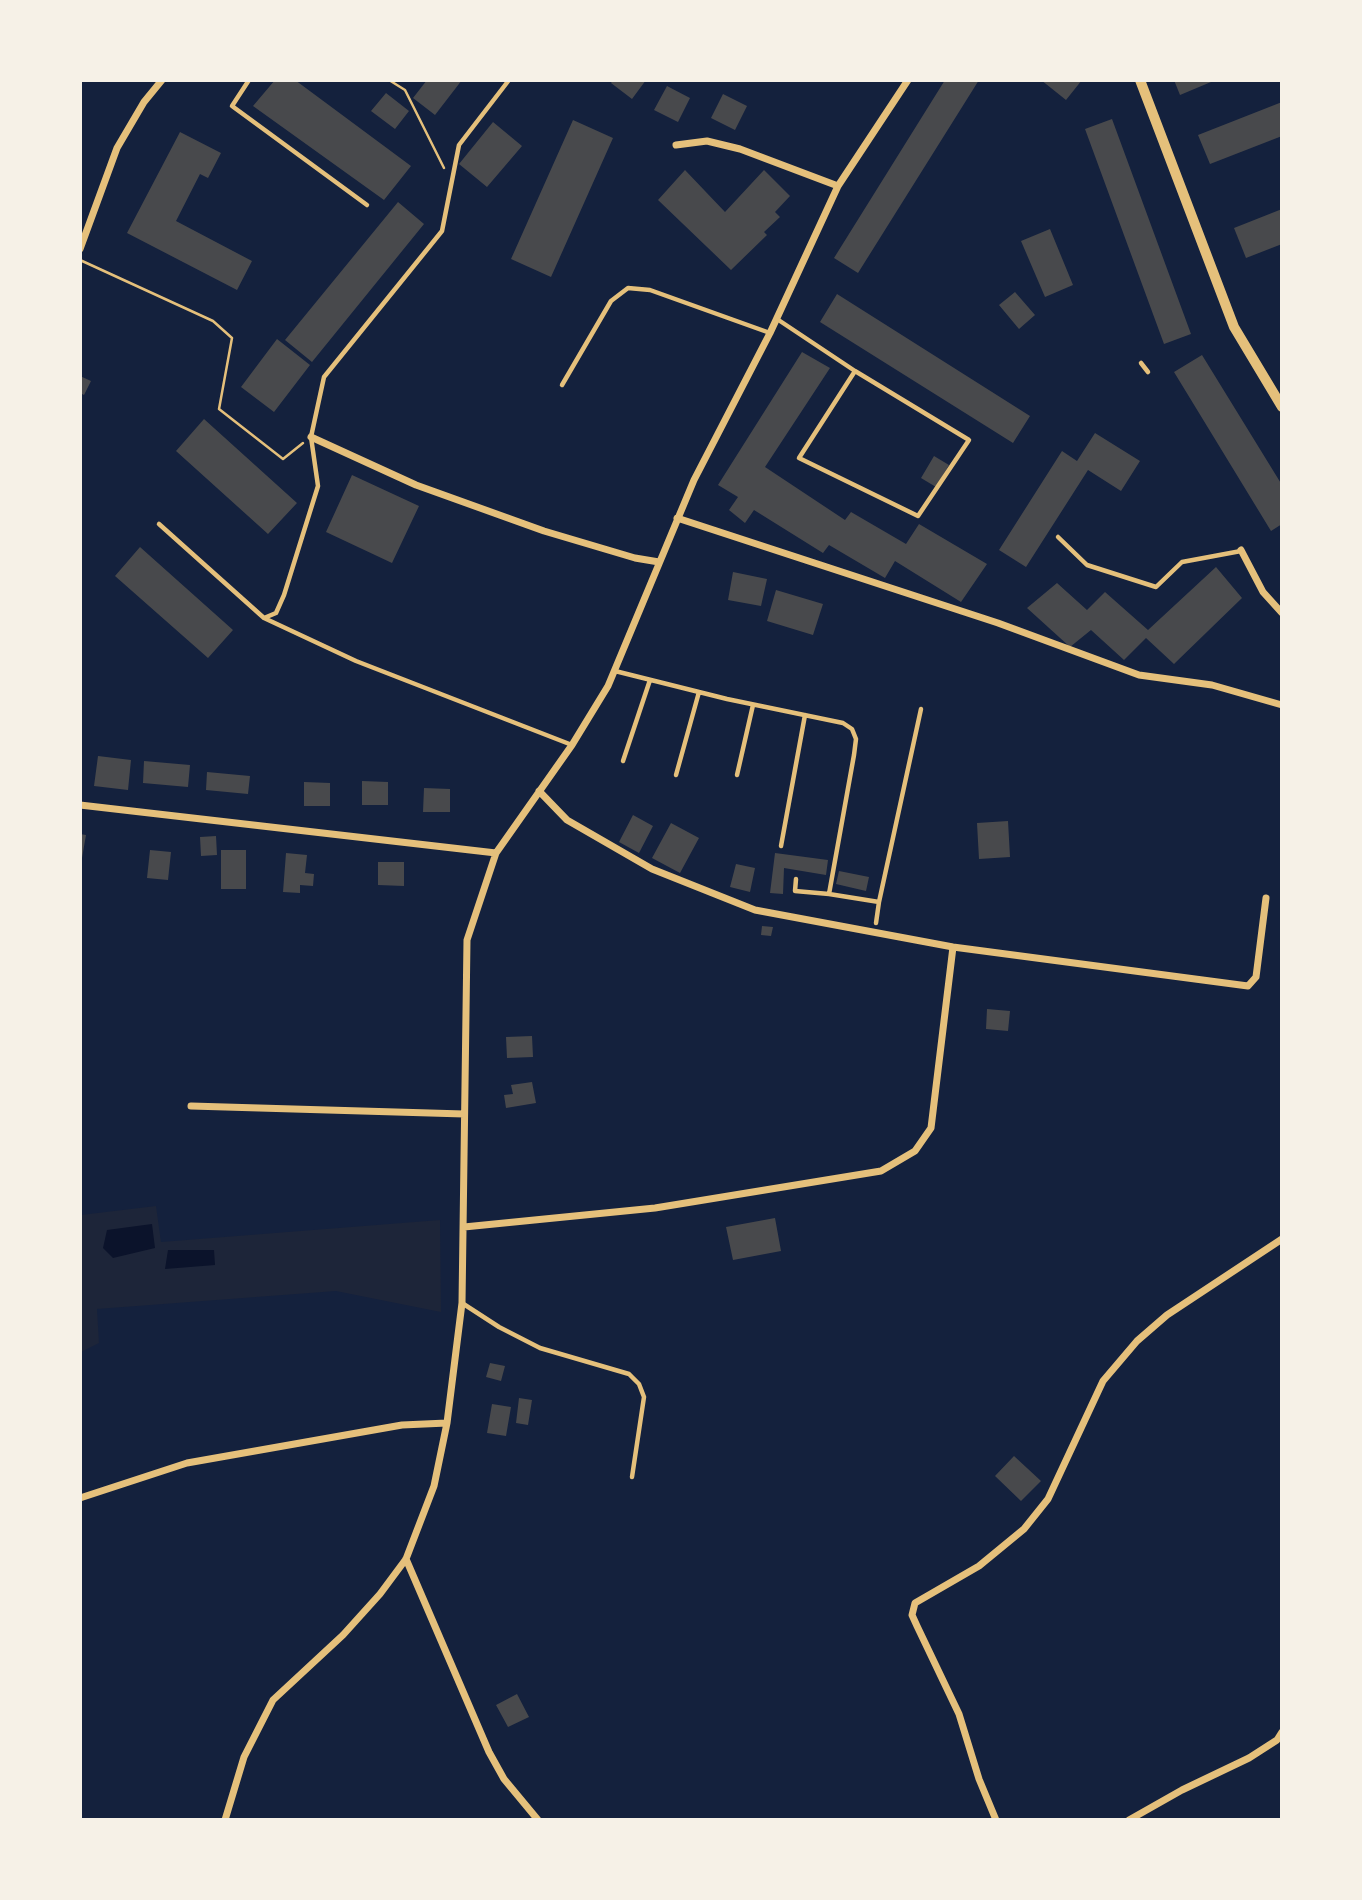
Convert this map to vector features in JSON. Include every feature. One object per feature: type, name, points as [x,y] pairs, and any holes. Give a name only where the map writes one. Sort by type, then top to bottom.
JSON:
[{"type":"main road","points":[[1140,80],[1234,327],[1282,407]]},
{"type":"street","points":[[80,249],[117,148],[144,103],[162,80]]},
{"type":"street","points":[[225,1819],[244,1757],[273,1700],[342,1635],[380,1594],[406,1559],[434,1486],[447,1423],[462,1303],[467,940],[496,853],[572,745],[608,685],[694,480],[770,334],[838,186],[908,80]]},
{"type":"street","points":[[676,145],[707,141],[740,149],[838,186]]},
{"type":"street","points":[[311,437],[429,490],[544,531],[635,558],[659,562]]},
{"type":"street","points":[[677,518],[998,623],[1139,675],[1212,685],[1282,705]]},
{"type":"street","points":[[1241,550],[1263,592],[1282,613]]},
{"type":"street","points":[[540,791],[568,820],[652,869],[755,909],[953,947],[1248,986],[1256,977],[1266,898]]},
{"type":"street","points":[[80,804],[496,853]]},
{"type":"street","points":[[464,1227],[655,1208],[881,1171],[915,1152],[931,1128],[953,947]]},
{"type":"street","points":[[191,1105],[464,1114]]},
{"type":"street","points":[[996,1819],[979,1779],[958,1714],[912,1615],[915,1603],[979,1566],[1024,1529],[1048,1499],[1103,1381],[1137,1341],[1167,1315],[1282,1239]]},
{"type":"street","points":[[80,1497],[187,1463],[402,1425],[447,1423]]},
{"type":"street","points":[[406,1559],[489,1752],[504,1779],[538,1819]]},
{"type":"street","points":[[1129,1819],[1249,1758],[1277,1740],[1282,1732]]},
{"type":"lane","points":[[249,80],[232,106],[367,205]]},
{"type":"lane","points":[[264,618],[276,613],[284,595],[318,486],[311,437],[324,377],[442,231],[458,145],[509,80]]},
{"type":"lane","points":[[562,385],[611,301],[628,288],[650,290],[770,334]]},
{"type":"lane","points":[[777,319],[855,371],[969,440],[918,516],[799,458],[855,371]]},
{"type":"lane","points":[[1142,363],[1148,372]]},
{"type":"lane","points":[[159,524],[264,618],[356,661],[572,745]]},
{"type":"lane","points":[[1058,537],[1087,565],[1156,587],[1182,562],[1241,550]]},
{"type":"lane","points":[[614,671],[753,705],[843,723],[852,729],[856,739],[829,894]]},
{"type":"lane","points":[[623,761],[650,680]]},
{"type":"lane","points":[[676,775],[699,692]]},
{"type":"lane","points":[[737,775],[753,705]]},
{"type":"lane","points":[[876,923],[921,709]]},
{"type":"lane","points":[[781,846],[805,715]]},
{"type":"lane","points":[[796,879],[795,891],[880,902]]},
{"type":"lane","points":[[462,1303],[499,1327],[540,1348],[629,1374],[639,1384],[644,1397],[632,1477]]},
{"type":"path","points":[[389,80],[405,90],[451,183]]},
{"type":"path","points":[[80,260],[213,321],[232,338],[219,409],[229,418],[284,459],[311,437]]},
{"type":"shaded area","points":[[156,1206],[161,1242],[440,1220],[441,1312],[336,1291],[97,1309],[99,1343],[81,1352],[81,1215]]},
{"type":"shaded area","points":[[152,1224],[155,1248],[113,1258],[103,1248],[107,1230]]},
{"type":"shaded area","points":[[168,1250],[214,1250],[215,1265],[165,1269]]},
{"type":"building","points":[[275,80],[295,80],[411,166],[384,200],[253,106]]},
{"type":"building","points":[[427,80],[462,80],[435,115],[413,98]]},
{"type":"building","points":[[613,80],[646,80],[632,99],[611,83]]},
{"type":"building","points":[[945,80],[979,80],[858,273],[834,258]]},
{"type":"building","points":[[1041,80],[1082,80],[1066,100]]},
{"type":"building","points":[[1174,80],[1210,80],[1211,82],[1180,95]]},
{"type":"building","points":[[667,86],[690,98],[678,122],[654,110]]},
{"type":"building","points":[[386,93],[409,111],[395,129],[371,111]]},
{"type":"building","points":[[723,94],[747,106],[735,130],[711,118]]},
{"type":"building","points":[[1282,102],[1282,136],[1210,164],[1198,135]]},
{"type":"building","points":[[1112,119],[1191,334],[1164,344],[1085,129]]},
{"type":"building","points":[[573,120],[613,138],[551,277],[511,259]]},
{"type":"building","points":[[493,122],[522,146],[487,187],[459,164]]},
{"type":"building","points":[[180,132],[221,153],[208,178],[200,174],[176,221],[252,261],[237,290],[127,233]]},
{"type":"building","points":[[685,170],[725,212],[764,170],[790,196],[775,212],[780,217],[764,232],[767,235],[731,270],[658,200]]},
{"type":"building","points":[[398,202],[424,224],[312,362],[285,340]]},
{"type":"building","points":[[1282,209],[1282,244],[1246,258],[1234,228]]},
{"type":"building","points":[[1050,229],[1073,285],[1045,297],[1021,241]]},
{"type":"building","points":[[1015,292],[1035,315],[1019,329],[999,305]]},
{"type":"building","points":[[837,294],[1030,416],[1013,443],[820,322]]},
{"type":"building","points":[[277,339],[310,365],[274,412],[241,387]]},
{"type":"building","points":[[802,352],[830,368],[765,467],[845,520],[851,512],[906,544],[919,524],[987,564],[961,602],[895,561],[885,578],[829,545],[823,553],[754,510],[745,523],[729,510],[738,497],[718,485]]},
{"type":"building","points":[[1202,355],[1282,485],[1282,524],[1271,531],[1174,372]]},
{"type":"building","points":[[80,376],[91,381],[84,395],[80,393]]},
{"type":"building","points":[[204,419],[297,503],[268,534],[176,451]]},
{"type":"building","points":[[1095,433],[1140,461],[1121,491],[1088,470],[1026,567],[999,550],[1062,451],[1077,461]]},
{"type":"building","points":[[934,456],[949,465],[936,487],[921,478]]},
{"type":"building","points":[[352,475],[419,506],[392,563],[326,532]]},
{"type":"building","points":[[140,547],[233,630],[208,658],[115,576]]},
{"type":"building","points":[[1216,567],[1242,598],[1174,664],[1146,638],[1124,660],[1091,630],[1070,647],[1027,608],[1057,583],[1087,610],[1105,592],[1148,630]]},
{"type":"building","points":[[733,572],[767,579],[761,606],[728,600]]},
{"type":"building","points":[[776,590],[823,604],[813,635],[767,621]]},
{"type":"building","points":[[98,756],[131,760],[128,790],[94,786]]},
{"type":"building","points":[[144,761],[190,765],[188,787],[143,783]]},
{"type":"building","points":[[207,772],[250,776],[248,794],[206,790]]},
{"type":"building","points":[[362,781],[388,782],[388,805],[362,805]]},
{"type":"building","points":[[304,782],[330,783],[330,806],[304,806]]},
{"type":"building","points":[[424,788],[450,789],[450,812],[423,812]]},
{"type":"building","points":[[633,815],[653,826],[639,853],[619,842]]},
{"type":"building","points":[[1008,821],[1010,857],[979,859],[977,823]]},
{"type":"building","points":[[671,823],[699,838],[680,873],[652,858]]},
{"type":"building","points":[[80,834],[86,835],[82,858],[80,858]]},
{"type":"building","points":[[216,836],[217,855],[201,856],[200,837]]},
{"type":"building","points":[[150,850],[171,852],[168,880],[147,878]]},
{"type":"building","points":[[221,850],[246,850],[246,889],[221,889]]},
{"type":"building","points":[[286,853],[307,855],[305,873],[314,874],[313,886],[300,885],[300,893],[283,892]]},
{"type":"building","points":[[775,853],[828,860],[826,875],[784,868],[783,894],[770,893]]},
{"type":"building","points":[[378,862],[404,862],[404,886],[378,885]]},
{"type":"building","points":[[736,864],[755,868],[750,892],[730,887]]},
{"type":"building","points":[[839,871],[869,877],[866,891],[836,884]]},
{"type":"building","points":[[762,926],[773,927],[771,936],[761,935]]},
{"type":"building","points":[[987,1009],[1010,1011],[1008,1031],[986,1029]]},
{"type":"building","points":[[532,1036],[533,1057],[507,1058],[506,1037]]},
{"type":"building","points":[[532,1082],[536,1103],[506,1108],[504,1095],[513,1094],[511,1085]]},
{"type":"building","points":[[775,1218],[781,1251],[733,1260],[726,1227]]},
{"type":"building","points":[[490,1363],[505,1366],[501,1381],[486,1377]]},
{"type":"building","points":[[519,1398],[532,1400],[528,1425],[516,1423]]},
{"type":"building","points":[[492,1404],[511,1407],[506,1436],[487,1433]]},
{"type":"building","points":[[1014,1456],[1041,1481],[1021,1501],[995,1476]]},
{"type":"building","points":[[517,1694],[529,1717],[508,1727],[496,1705]]}]
